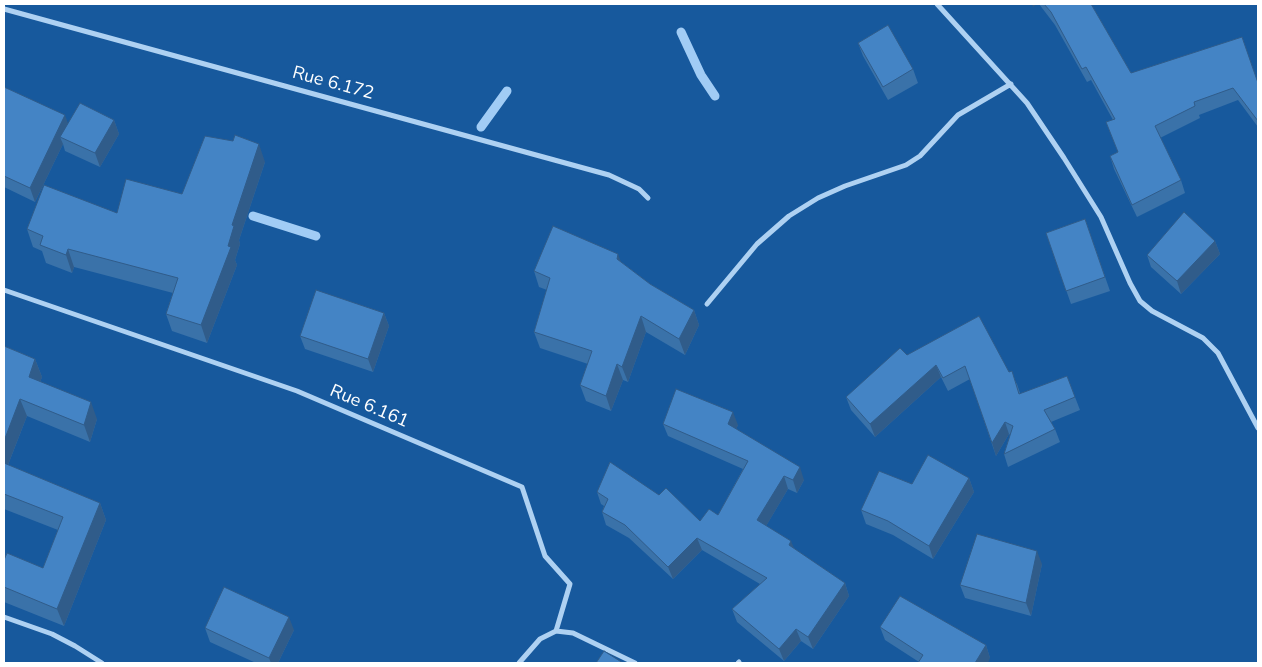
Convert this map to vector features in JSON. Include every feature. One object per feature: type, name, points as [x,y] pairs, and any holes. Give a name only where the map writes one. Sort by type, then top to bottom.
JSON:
[{"type":"street","points":[[937,4],[1011,84],[1038,118],[1100,217],[1140,301],[1152,312],[1203,338],[1218,353],[1258,428]]},
{"type":"street","name":"Rue 6.172","points":[[4,9],[608,174],[639,189],[648,198]]},
{"type":"street","points":[[707,304],[757,244],[790,216],[818,198],[845,186],[906,165],[920,156],[958,115],[1011,84]]},
{"type":"street","name":"Rue 6.161","points":[[4,290],[298,391],[522,487],[546,556],[570,584],[556,632]]},
{"type":"street","points":[[4,616],[52,634],[102,663]]},
{"type":"street","points":[[519,663],[540,638],[556,632],[573,633],[635,663]]},
{"type":"building","points":[[1044,4],[1091,4],[1131,73],[1242,37],[1258,83],[1258,121],[1233,88],[1194,102],[1195,106],[1155,126],[1181,180],[1132,205],[1110,156],[1118,152],[1106,122],[1115,119],[1086,67],[1082,69],[1051,12]]},
{"type":"building","points":[[888,25],[913,69],[883,87],[858,43]]},
{"type":"building","points":[[4,87],[65,115],[30,188],[4,176]]},
{"type":"building","points":[[80,103],[114,120],[95,153],[60,137]]},
{"type":"building","points":[[235,135],[259,144],[232,225],[234,226],[228,246],[231,247],[201,325],[166,314],[178,278],[68,249],[66,255],[40,245],[43,236],[27,229],[44,185],[117,213],[126,179],[182,194],[205,136],[233,141]]},
{"type":"building","points":[[1184,212],[1215,241],[1177,281],[1147,255]]},
{"type":"building","points":[[1085,219],[1105,277],[1066,291],[1046,233]]},
{"type":"building","points":[[553,226],[618,254],[617,259],[650,284],[694,310],[679,339],[641,316],[622,367],[617,364],[606,396],[580,385],[592,351],[534,332],[550,278],[534,271]]},
{"type":"building","points":[[316,290],[384,313],[368,359],[300,336]]},
{"type":"building","points":[[979,316],[1009,372],[1012,371],[1019,394],[1067,376],[1075,397],[1044,410],[1055,429],[1004,454],[1013,426],[1005,422],[992,443],[965,366],[943,378],[936,365],[870,424],[846,397],[900,348],[907,355]]},
{"type":"building","points":[[4,346],[35,359],[29,377],[91,402],[84,425],[20,399],[4,441]]},
{"type":"building","points":[[676,389],[733,412],[728,424],[800,467],[793,480],[784,476],[757,520],[791,541],[789,545],[845,583],[808,637],[796,629],[779,649],[732,609],[767,578],[697,538],[668,567],[625,525],[602,512],[608,499],[597,492],[610,462],[659,495],[666,488],[700,521],[709,509],[718,515],[748,461],[663,424]]},
{"type":"building","points":[[928,455],[969,478],[929,546],[888,521],[861,510],[879,471],[912,484]]},
{"type":"building","points":[[4,463],[100,503],[57,609],[4,587],[4,560],[7,553],[43,568],[63,517],[4,494]]},
{"type":"building","points":[[977,534],[1037,551],[1026,603],[960,585]]},
{"type":"building","points":[[224,587],[289,617],[269,658],[205,628]]},
{"type":"building","points":[[900,596],[986,645],[975,663],[918,663],[923,655],[880,627]]},
{"type":"building","points":[[604,651],[623,663],[596,663]]},
{"type":"waterway","points":[[681,32],[701,75],[715,96]]},
{"type":"waterway","points":[[481,127],[507,91]]},
{"type":"waterway","points":[[253,216],[316,236]]}]
